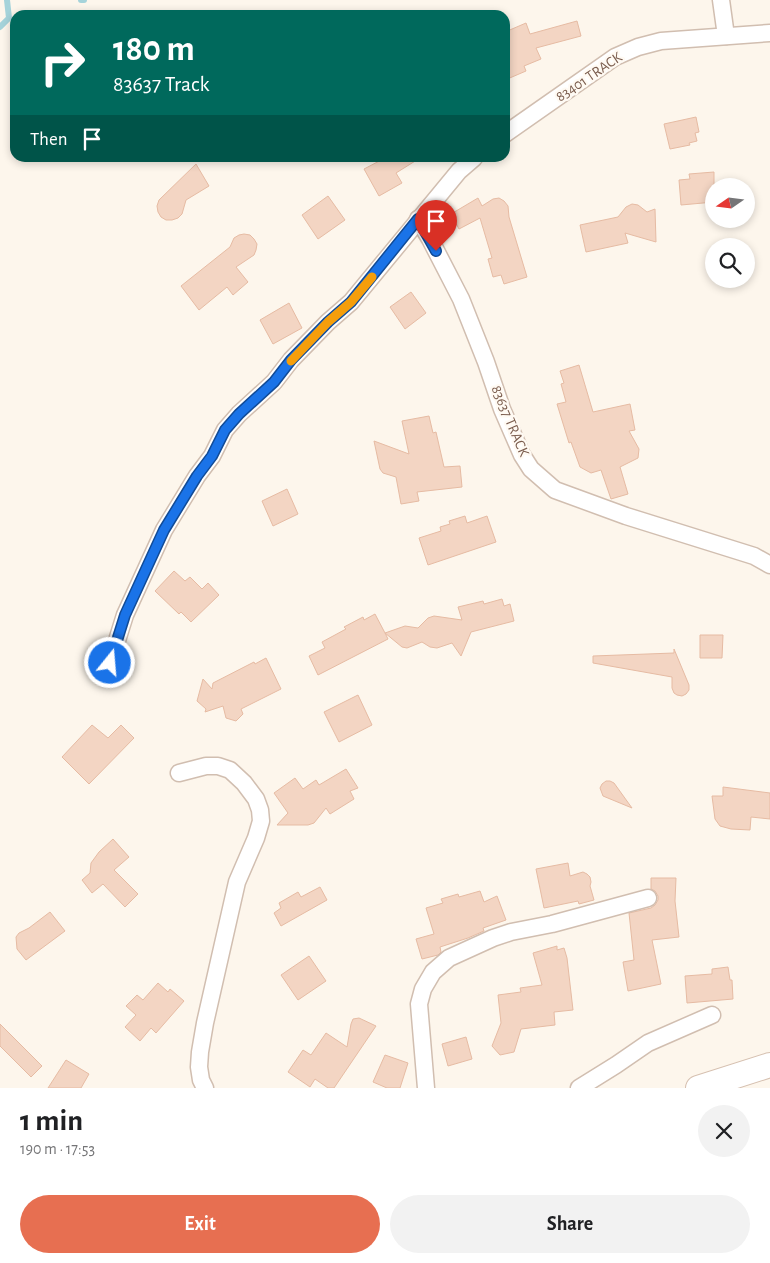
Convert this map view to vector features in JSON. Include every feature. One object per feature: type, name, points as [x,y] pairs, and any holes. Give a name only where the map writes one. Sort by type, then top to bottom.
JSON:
[{"type":"main road","points":[[698,1088],[770,1065]]},
{"type":"street","points":[[721,0],[726,36]]},
{"type":"street","name":"83401 TRACK","points":[[510,130],[615,57],[638,47],[661,41],[770,33]]},
{"type":"street","points":[[110,663],[125,615],[164,530],[197,476],[212,456],[225,430],[239,414],[274,382],[291,360],[328,322],[351,302],[459,170],[469,162]]},
{"type":"street","name":"83637 TRACK","points":[[418,219],[460,299],[486,362],[502,409],[522,455],[531,469],[555,490],[626,516],[754,556],[770,565]]},
{"type":"street","points":[[178,774],[206,766],[218,766],[230,770],[244,783],[256,799],[261,821],[256,838],[237,882],[205,1023],[199,1067],[201,1080],[206,1088]]},
{"type":"street","points":[[426,1088],[419,1004],[423,989],[433,972],[449,958],[511,932],[552,924],[648,898]]},
{"type":"street","points":[[580,1088],[616,1066],[648,1043],[712,1015]]},
{"type":"building","points":[[577,21],[581,36],[536,48],[541,59],[524,66],[526,71],[510,78],[510,30],[526,23],[530,34]]},
{"type":"building","points":[[696,117],[699,132],[695,133],[697,141],[689,143],[690,145],[670,149],[664,124]]},
{"type":"building","points":[[377,162],[414,162],[396,173],[402,183],[379,196],[364,169]]},
{"type":"building","points":[[196,164],[209,186],[186,200],[182,214],[178,218],[166,220],[158,212],[159,200]]},
{"type":"building","points":[[714,172],[714,178],[705,178],[705,203],[681,205],[679,180],[690,179],[689,174]]},
{"type":"building","points":[[328,196],[345,220],[318,239],[302,215]]},
{"type":"building","points":[[478,198],[482,206],[493,199],[499,198],[508,206],[509,217],[527,277],[504,284],[501,275],[493,277],[488,259],[492,258],[480,218],[459,229],[451,214]]},
{"type":"building","points":[[632,204],[638,205],[647,212],[655,209],[656,242],[625,233],[628,243],[586,252],[580,225],[618,217],[626,207]]},
{"type":"building","points":[[244,234],[250,235],[257,244],[254,255],[236,267],[248,282],[233,295],[227,287],[199,310],[181,286],[230,247],[234,238]]},
{"type":"building","points":[[411,292],[426,313],[405,329],[390,307]]},
{"type":"building","points":[[289,303],[302,328],[273,344],[260,320]]},
{"type":"building","points":[[579,365],[593,412],[630,404],[635,430],[629,431],[639,449],[638,458],[620,467],[628,494],[611,499],[601,470],[591,473],[580,467],[571,442],[569,443],[557,404],[566,402],[561,384],[564,383],[560,371]]},
{"type":"building","points":[[429,416],[433,433],[436,432],[444,467],[460,466],[462,487],[417,492],[419,501],[401,504],[396,477],[383,473],[380,469],[374,441],[409,454],[402,421]]},
{"type":"building","points":[[287,489],[298,514],[273,526],[262,501]]},
{"type":"building","points":[[465,516],[467,523],[487,516],[496,542],[428,565],[419,538],[441,531],[440,527],[450,524],[449,521]]},
{"type":"building","points":[[174,571],[185,581],[190,577],[202,589],[208,583],[219,595],[191,622],[181,612],[179,614],[155,591]]},
{"type":"building","points":[[502,599],[504,606],[510,604],[514,621],[471,632],[461,656],[452,643],[437,648],[430,647],[422,642],[407,648],[402,647],[385,633],[405,626],[418,628],[428,618],[434,616],[462,620],[458,607],[483,601],[484,604]]},
{"type":"building","points":[[375,614],[388,639],[318,675],[309,656],[325,648],[322,642],[346,629],[344,627],[363,617],[364,620]]},
{"type":"building","points":[[700,635],[723,635],[722,658],[700,658]]},
{"type":"building","points":[[674,649],[689,685],[689,690],[682,696],[674,693],[672,677],[593,663],[593,656],[674,653]]},
{"type":"building","points":[[266,658],[281,689],[241,709],[243,714],[236,721],[226,718],[223,706],[205,712],[206,709],[197,701],[203,679],[212,689],[213,683],[254,662],[255,664]]},
{"type":"building","points":[[358,695],[372,725],[339,742],[324,712]]},
{"type":"building","points":[[92,725],[108,738],[121,725],[134,738],[89,784],[62,757]]},
{"type":"building","points":[[346,769],[358,788],[350,791],[354,799],[330,814],[326,808],[314,823],[308,825],[277,825],[288,813],[274,793],[295,778],[303,789],[316,780],[319,785]]},
{"type":"building","points":[[606,781],[614,783],[632,808],[603,796],[600,788]]},
{"type":"building","points":[[723,787],[770,793],[770,819],[751,817],[750,830],[731,829],[720,826],[715,819],[712,796],[723,796]]},
{"type":"building","points":[[113,839],[129,857],[114,870],[138,894],[125,907],[103,884],[92,893],[82,880],[90,873],[91,863],[99,852]]},
{"type":"building","points":[[568,863],[570,876],[583,872],[590,877],[590,886],[594,900],[579,904],[578,901],[544,908],[536,869]]},
{"type":"building","points":[[651,878],[676,878],[675,901],[679,937],[652,940],[661,984],[628,991],[623,962],[634,960],[629,913],[651,908],[655,905],[658,896],[651,889]]},
{"type":"building","points":[[320,887],[327,900],[281,926],[274,913],[281,908],[279,903],[298,892],[301,897]]},
{"type":"building","points":[[480,891],[484,902],[497,896],[506,920],[483,928],[484,931],[468,938],[440,947],[441,952],[438,955],[422,959],[416,939],[434,934],[426,908],[443,903],[441,899],[458,894],[459,897]]},
{"type":"building","points":[[50,912],[65,931],[26,960],[17,949],[16,937]]},
{"type":"building","points":[[557,946],[557,950],[564,948],[567,958],[573,1010],[554,1012],[555,1025],[521,1029],[514,1052],[500,1055],[492,1046],[501,1023],[498,995],[521,992],[520,988],[542,985],[533,953]]},
{"type":"building","points":[[309,956],[326,981],[298,1000],[281,975]]},
{"type":"building","points":[[728,967],[730,980],[732,980],[733,999],[687,1003],[685,976],[712,974],[712,969]]},
{"type":"building","points":[[158,983],[168,992],[170,989],[184,1001],[156,1033],[151,1028],[140,1041],[125,1027],[136,1015],[126,1006],[137,995],[143,1000]]},
{"type":"building","points":[[359,1018],[376,1026],[334,1088],[328,1088],[315,1079],[310,1087],[288,1072],[303,1050],[311,1055],[326,1033],[347,1047],[353,1019]]},
{"type":"building","points":[[0,1024],[42,1066],[31,1077],[0,1046]]},
{"type":"building","points":[[466,1037],[472,1059],[448,1066],[442,1044]]},
{"type":"building","points":[[385,1055],[408,1063],[400,1088],[387,1088],[373,1082]]},
{"type":"building","points":[[66,1060],[89,1074],[81,1088],[48,1088]]},
{"type":"waterway","points":[[0,27],[9,18],[7,0]]},
{"type":"slow traffic","points":[[291,361],[328,322],[351,302],[372,277]]},
{"type":"route","points":[[110,663],[125,615],[164,530],[197,476],[212,456],[225,430],[239,414],[274,382],[291,360],[328,322],[351,302],[418,219],[436,251]]}]
